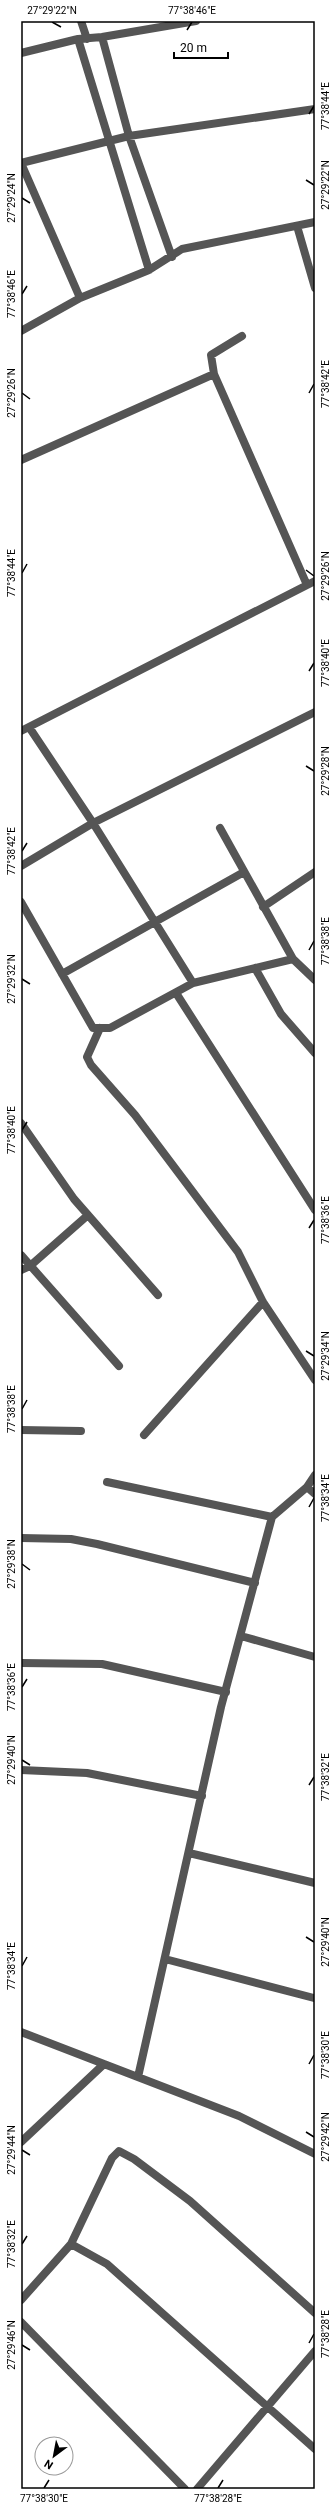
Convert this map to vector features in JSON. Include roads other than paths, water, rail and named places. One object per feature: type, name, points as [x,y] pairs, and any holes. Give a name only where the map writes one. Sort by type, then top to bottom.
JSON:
[{"type":"street","points":[[81,21],[87,39]]},
{"type":"street","points":[[21,53],[78,39],[102,37],[196,21]]},
{"type":"street","points":[[102,37],[129,136],[172,257]]},
{"type":"street","points":[[78,39],[149,270]]},
{"type":"street","points":[[80,298],[21,163],[129,136],[315,109]]},
{"type":"street","points":[[21,331],[80,298],[149,270],[182,250],[315,222]]},
{"type":"street","points":[[297,226],[315,288]]},
{"type":"street","points":[[242,336],[211,355],[214,374],[307,585]]},
{"type":"street","points":[[21,460],[214,374]]},
{"type":"street","points":[[21,731],[315,581]]},
{"type":"street","points":[[21,866],[93,823],[315,712]]},
{"type":"street","points":[[29,727],[93,823],[193,983]]},
{"type":"street","points":[[220,828],[293,959],[315,980]]},
{"type":"street","points":[[62,974],[244,872]]},
{"type":"street","points":[[263,907],[315,872]]},
{"type":"street","points":[[21,902],[93,1028],[110,1028],[193,983],[293,959]]},
{"type":"street","points":[[255,968],[281,1014],[315,1053]]},
{"type":"street","points":[[176,993],[315,1210]]},
{"type":"street","points":[[100,1028],[87,1057],[91,1064],[135,1115],[238,1252],[263,1302],[315,1380]]},
{"type":"street","points":[[21,1122],[70,1193],[158,1296]]},
{"type":"street","points":[[21,1270],[30,1266],[88,1215]]},
{"type":"street","points":[[21,1255],[119,1366]]},
{"type":"street","points":[[144,1434],[263,1302]]},
{"type":"street","points":[[21,1430],[82,1431]]},
{"type":"street","points":[[138,2077],[226,1692],[272,1517],[307,1487],[315,1476]]},
{"type":"street","points":[[107,1482],[272,1517]]},
{"type":"street","points":[[307,1487],[315,1494]]},
{"type":"street","points":[[21,1538],[71,1539],[97,1544],[255,1583]]},
{"type":"street","points":[[241,1636],[315,1657]]},
{"type":"street","points":[[21,1663],[102,1664],[226,1692]]},
{"type":"street","points":[[21,1770],[95,1774],[202,1796]]},
{"type":"street","points":[[189,1853],[315,1883]]},
{"type":"street","points":[[165,1958],[314,1998]]},
{"type":"street","points":[[21,2032],[239,2116],[315,2154]]},
{"type":"street","points":[[21,2142],[104,2064]]},
{"type":"street","points":[[21,2300],[71,2244],[112,2158],[119,2151],[134,2159],[190,2201],[315,2313]]},
{"type":"street","points":[[71,2244],[107,2264],[267,2408],[315,2449]]},
{"type":"street","points":[[21,2322],[186,2489]]},
{"type":"street","points":[[197,2489],[315,2352]]}]
